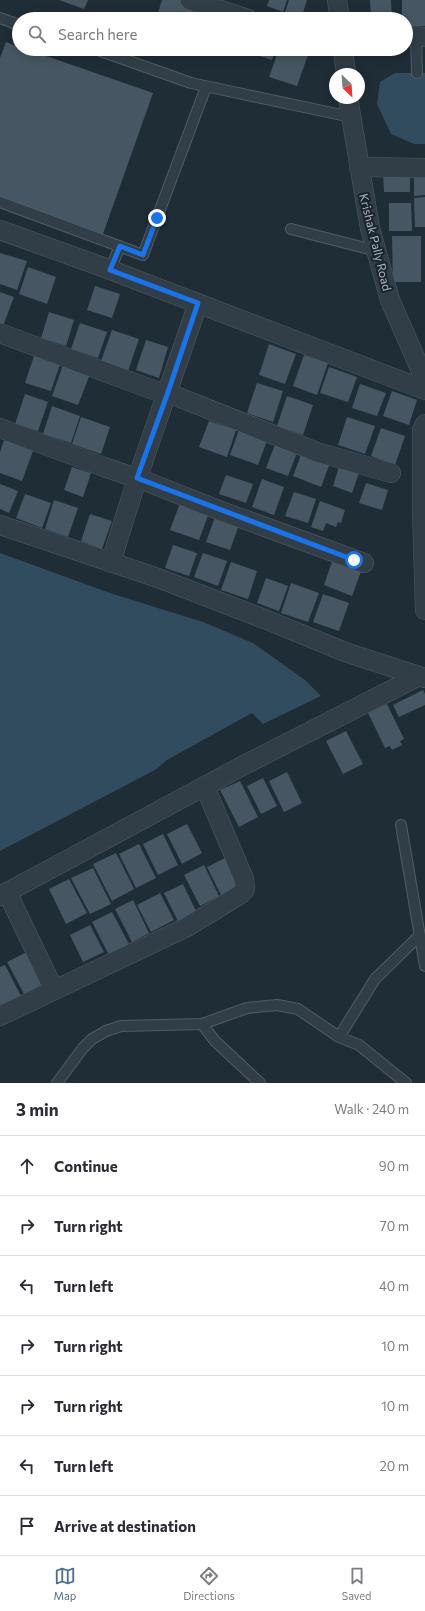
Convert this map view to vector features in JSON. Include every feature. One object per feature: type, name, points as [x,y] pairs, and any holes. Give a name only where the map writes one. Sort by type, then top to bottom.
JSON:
[{"type":"street","points":[[190,0],[227,12]]},
{"type":"street","points":[[337,0],[339,12]]},
{"type":"street","points":[[343,56],[345,68]]},
{"type":"street","name":"Krishak Pally Road","points":[[349,104],[370,228],[390,300],[425,380]]},
{"type":"street","points":[[359,166],[425,168]]},
{"type":"street","points":[[0,230],[273,331],[425,390]]},
{"type":"street","points":[[111,563],[126,509],[198,303]]},
{"type":"street","points":[[0,333],[167,395],[173,395],[317,452],[391,473]]},
{"type":"street","points":[[425,424],[422,430],[422,437],[425,610]]},
{"type":"street","points":[[0,428],[104,468],[137,478],[364,563]]},
{"type":"street","points":[[0,525],[158,578],[345,652],[422,677]]},
{"type":"street","points":[[54,990],[4,894],[253,760],[422,677]]},
{"type":"street","points":[[0,1016],[187,928],[234,900],[245,889],[244,878],[205,787]]},
{"type":"lane","points":[[0,18],[12,22]]},
{"type":"lane","points":[[416,37],[416,73]]},
{"type":"lane","points":[[115,56],[206,87],[351,117]]},
{"type":"lane","points":[[0,202],[143,255],[206,87]]},
{"type":"lane","points":[[291,230],[377,251]]},
{"type":"lane","points":[[110,270],[120,246]]},
{"type":"lane","points":[[401,825],[425,966]]},
{"type":"lane","points":[[340,1037],[375,979],[420,936]]},
{"type":"lane","points":[[57,1083],[83,1048],[92,1039],[106,1031],[121,1026],[202,1024],[247,1008],[277,1005],[298,1009],[340,1037],[359,1045],[406,1083]]},
{"type":"lane","points":[[202,1024],[214,1041],[260,1083]]},
{"type":"water","points":[[395,73],[425,73],[425,144],[414,144],[391,134],[377,104],[380,82]]},
{"type":"water","points":[[0,553],[110,593],[203,622],[253,643],[305,680],[321,696],[263,724],[252,713],[167,760],[155,770],[0,851]]},
{"type":"building","points":[[59,0],[88,0],[84,9]]},
{"type":"building","points":[[162,0],[184,0],[195,4],[192,12],[158,12]]},
{"type":"building","points":[[269,0],[287,0],[283,12],[267,6]]},
{"type":"building","points":[[289,0],[307,0],[303,12],[285,12]]},
{"type":"building","points":[[370,0],[391,0],[392,12],[371,12]]},
{"type":"building","points":[[402,0],[425,0],[425,26],[413,27],[413,12],[402,12]]},
{"type":"building","points":[[6,42],[12,44],[12,56],[46,56],[153,93],[103,234],[0,198],[0,58]]},
{"type":"building","points":[[259,56],[273,56],[272,60]]},
{"type":"building","points":[[276,56],[308,56],[297,86],[269,77]]},
{"type":"building","points":[[410,171],[410,192],[384,192],[383,172]]},
{"type":"building","points":[[414,171],[425,171],[425,195],[414,196]]},
{"type":"building","points":[[425,197],[425,227],[415,227],[414,198]]},
{"type":"building","points":[[389,203],[411,203],[412,231],[389,231]]},
{"type":"building","points":[[392,236],[421,236],[421,282],[393,282]]},
{"type":"building","points":[[0,253],[27,261],[17,290],[0,284]]},
{"type":"building","points":[[28,267],[56,277],[47,304],[19,294]]},
{"type":"building","points":[[95,286],[120,294],[112,318],[87,310]]},
{"type":"building","points":[[0,292],[14,297],[3,326],[0,325]]},
{"type":"building","points":[[49,312],[74,320],[66,346],[41,338]]},
{"type":"building","points":[[80,323],[107,332],[98,358],[71,349]]},
{"type":"building","points":[[112,330],[139,339],[128,371],[101,361]]},
{"type":"building","points":[[146,340],[168,347],[159,378],[136,370]]},
{"type":"building","points":[[269,344],[296,354],[285,384],[259,375]]},
{"type":"building","points":[[304,355],[328,363],[317,395],[293,386]]},
{"type":"building","points":[[34,356],[60,364],[51,391],[25,383]]},
{"type":"building","points":[[63,365],[90,374],[78,405],[52,396]]},
{"type":"building","points":[[329,367],[357,377],[348,402],[320,393]]},
{"type":"building","points":[[257,383],[283,391],[273,422],[247,413]]},
{"type":"building","points":[[360,384],[386,393],[377,416],[352,408]]},
{"type":"building","points":[[392,391],[417,400],[409,425],[383,416]]},
{"type":"building","points":[[25,394],[48,402],[38,431],[15,424]]},
{"type":"building","points":[[287,396],[313,405],[303,435],[277,426]]},
{"type":"building","points":[[52,406],[80,416],[71,443],[43,434]]},
{"type":"building","points":[[81,417],[110,427],[101,454],[72,444]]},
{"type":"building","points":[[347,417],[375,426],[365,454],[338,445]]},
{"type":"building","points":[[209,421],[236,430],[227,457],[199,447]]},
{"type":"building","points":[[240,427],[268,438],[258,465],[230,455]]},
{"type":"building","points":[[381,428],[405,436],[395,465],[371,456]]},
{"type":"building","points":[[4,440],[33,451],[22,481],[0,473],[0,452]]},
{"type":"building","points":[[276,442],[298,450],[288,476],[266,468]]},
{"type":"building","points":[[302,452],[330,463],[321,487],[293,476]]},
{"type":"building","points":[[340,463],[360,470],[352,493],[333,486]]},
{"type":"building","points":[[72,467],[91,473],[83,497],[64,490]]},
{"type":"building","points":[[226,475],[253,484],[246,503],[219,494]]},
{"type":"building","points":[[262,479],[284,487],[274,515],[252,507]]},
{"type":"building","points":[[366,483],[388,490],[382,510],[359,503]]},
{"type":"building","points":[[0,484],[18,491],[9,513],[0,509]]},
{"type":"building","points":[[294,492],[316,499],[308,523],[285,516]]},
{"type":"building","points":[[25,494],[51,503],[42,528],[16,518]]},
{"type":"building","points":[[54,500],[78,508],[68,537],[45,529]]},
{"type":"building","points":[[320,501],[345,510],[341,523],[338,522],[336,527],[326,523],[323,531],[311,527]]},
{"type":"building","points":[[180,503],[209,513],[199,540],[170,530]]},
{"type":"building","points":[[90,514],[112,521],[102,549],[81,541]]},
{"type":"building","points":[[215,517],[239,525],[230,550],[206,542]]},
{"type":"building","points":[[173,545],[197,553],[189,576],[165,568]]},
{"type":"building","points":[[203,553],[227,561],[218,586],[194,577]]},
{"type":"building","points":[[334,556],[363,566],[352,596],[324,585]]},
{"type":"building","points":[[231,562],[257,571],[248,599],[221,590]]},
{"type":"building","points":[[266,578],[288,586],[279,611],[257,603]]},
{"type":"building","points":[[291,583],[319,593],[308,622],[281,613]]},
{"type":"building","points":[[323,594],[349,603],[339,631],[313,622]]},
{"type":"building","points":[[423,690],[425,694],[425,705],[399,717],[393,705]]},
{"type":"building","points":[[387,704],[404,739],[400,741],[402,745],[392,750],[390,746],[385,748],[368,713]]},
{"type":"building","points":[[346,731],[363,764],[343,774],[326,741]]},
{"type":"building","points":[[287,772],[302,803],[284,812],[269,781]]},
{"type":"building","points":[[263,778],[277,806],[261,814],[247,786]]},
{"type":"building","points":[[240,781],[258,817],[239,827],[220,790]]},
{"type":"building","points":[[187,824],[202,853],[182,864],[167,834]]},
{"type":"building","points":[[163,834],[178,865],[158,875],[143,844]]},
{"type":"building","points":[[139,844],[156,878],[136,888],[119,854]]},
{"type":"building","points":[[116,853],[134,889],[112,901],[93,864]]},
{"type":"building","points":[[227,857],[243,889],[223,899],[207,867]]},
{"type":"building","points":[[204,865],[219,896],[200,906],[184,875]]},
{"type":"building","points":[[93,868],[111,904],[90,914],[71,878]]},
{"type":"building","points":[[69,879],[87,913],[66,924],[49,889]]},
{"type":"building","points":[[183,884],[197,913],[179,923],[164,893]]},
{"type":"building","points":[[160,893],[174,920],[151,932],[137,905]]},
{"type":"building","points":[[133,900],[149,933],[132,942],[115,909]]},
{"type":"building","points":[[112,912],[129,944],[109,955],[92,922]]},
{"type":"building","points":[[90,925],[104,952],[83,962],[70,935]]},
{"type":"building","points":[[29,951],[45,983],[24,994],[7,962]]},
{"type":"building","points":[[5,965],[22,998],[2,1008],[0,1005],[0,967]]},
{"type":"route","points":[[157,218],[143,255],[120,246],[110,270],[198,303],[137,478],[354,560]]}]
